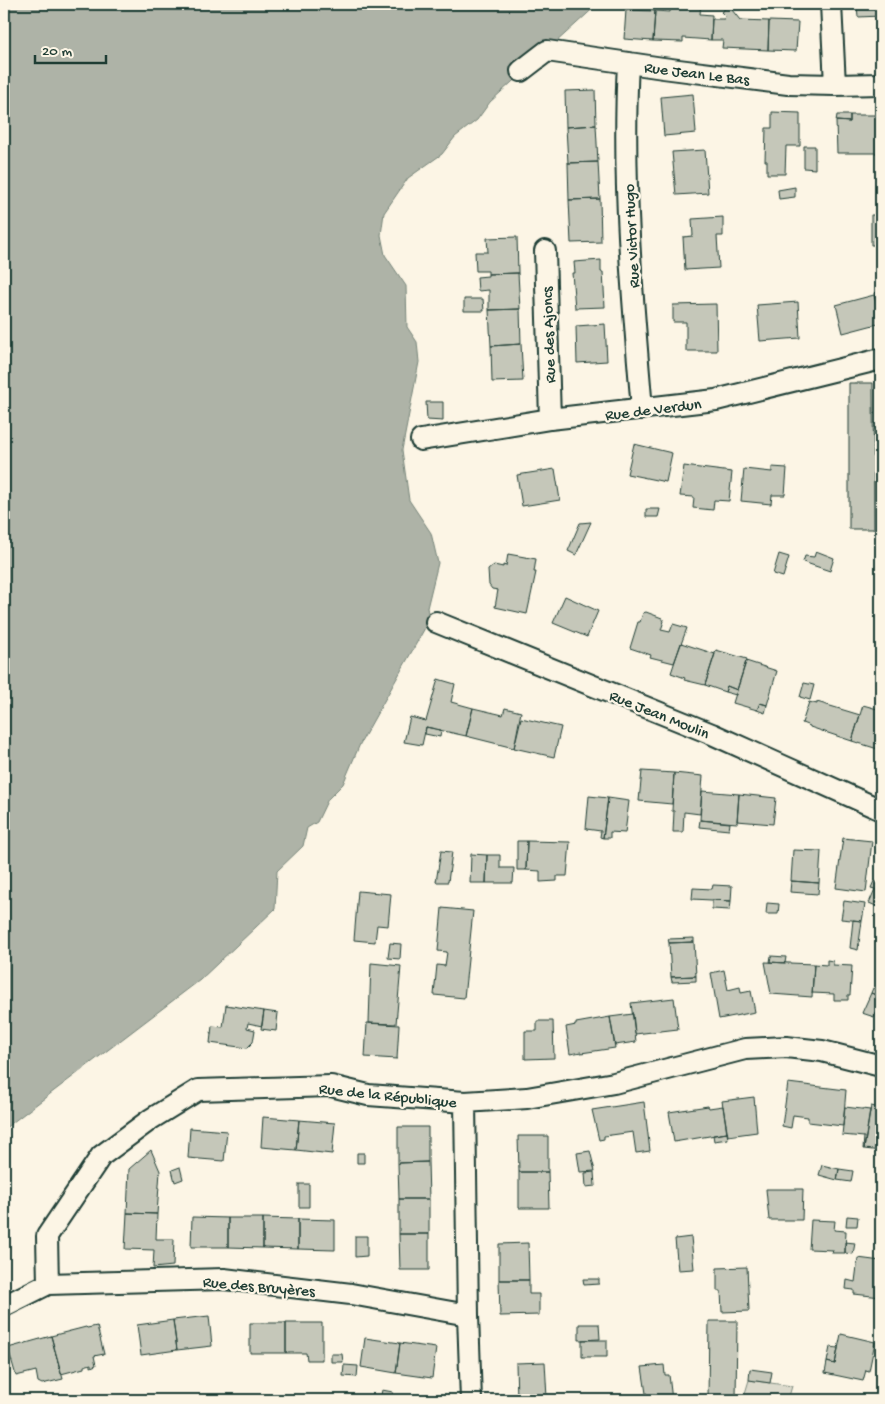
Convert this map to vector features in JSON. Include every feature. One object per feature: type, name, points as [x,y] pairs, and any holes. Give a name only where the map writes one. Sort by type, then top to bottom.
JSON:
[{"type":"street","points":[[831,4],[834,85]]},
{"type":"street","name":"Rue Jean Le Bas","points":[[521,71],[547,51],[788,84],[881,84]]},
{"type":"street","name":"Rue Victor Hugo","points":[[628,63],[625,122],[627,208],[642,409]]},
{"type":"street","name":"Rue des Ajoncs","points":[[545,251],[550,420]]},
{"type":"street","name":"Rue de Verdun","points":[[421,440],[550,420],[716,400],[881,359]]},
{"type":"street","name":"Rue Jean Moulin","points":[[436,622],[712,734],[881,810]]},
{"type":"street","name":"Rue de la République","points":[[48,1284],[47,1236],[101,1156],[151,1119],[198,1090],[331,1086],[368,1095],[465,1102],[527,1098],[614,1083],[745,1049],[786,1047],[813,1050],[881,1066]]},
{"type":"street","points":[[465,1102],[471,1400]]},
{"type":"street","name":"Rue des Bruyères","points":[[48,1284],[224,1279],[351,1294],[468,1315]]},
{"type":"street","points":[[4,1306],[48,1284]]},
{"type":"shaded area","points":[[4,4],[598,4],[490,102],[477,120],[455,137],[442,154],[408,178],[384,213],[381,235],[385,255],[406,286],[407,327],[417,342],[419,362],[402,450],[409,500],[431,533],[438,563],[427,608],[430,619],[360,744],[343,784],[328,799],[317,822],[307,828],[303,846],[277,871],[275,909],[200,980],[4,1129]]},
{"type":"shaded area","points":[[749,1380],[792,1386],[788,1400],[743,1400]]},
{"type":"building","points":[[674,4],[701,4],[700,14],[712,15],[711,40],[683,38],[683,42],[653,41],[655,11],[670,12],[670,7]]},
{"type":"building","points":[[881,4],[881,16],[858,17],[857,5]]},
{"type":"building","points":[[727,7],[740,20],[769,21],[768,50],[722,48],[723,40],[711,40],[712,19],[724,19],[725,16],[721,12]]},
{"type":"building","points":[[626,10],[655,11],[653,41],[624,39]]},
{"type":"building","points":[[769,21],[798,22],[796,51],[768,50]]},
{"type":"building","points":[[877,29],[881,29],[881,58],[879,58]]},
{"type":"building","points":[[595,90],[596,125],[566,127],[565,91]]},
{"type":"building","points":[[693,94],[696,133],[664,136],[661,97]]},
{"type":"building","points":[[772,112],[800,113],[800,146],[786,146],[785,174],[767,174],[767,161],[765,161],[766,128],[772,128]]},
{"type":"building","points":[[837,115],[850,115],[850,122],[836,121]]},
{"type":"building","points":[[850,115],[881,115],[881,153],[837,153],[836,121],[850,122]]},
{"type":"building","points":[[596,125],[598,162],[568,163],[566,127]]},
{"type":"building","points":[[804,146],[815,146],[815,169],[804,168]]},
{"type":"building","points":[[705,150],[708,193],[676,195],[672,152]]},
{"type":"building","points":[[598,162],[600,199],[569,200],[568,163]]},
{"type":"building","points":[[795,187],[795,197],[779,199],[778,190]]},
{"type":"building","points":[[600,199],[601,242],[571,243],[569,200]]},
{"type":"building","points":[[871,215],[881,215],[881,245],[871,245]]},
{"type":"building","points":[[723,217],[723,236],[717,236],[719,268],[685,270],[683,237],[693,236],[692,219]]},
{"type":"building","points":[[517,237],[518,273],[488,274],[488,271],[476,271],[475,252],[488,252],[487,238]]},
{"type":"building","points":[[601,260],[605,307],[575,308],[572,273],[575,273],[574,262]]},
{"type":"building","points":[[518,273],[520,309],[489,310],[489,290],[478,291],[477,277],[488,276],[488,274]]},
{"type":"building","points":[[881,291],[881,323],[874,293]]},
{"type":"building","points":[[874,295],[881,323],[843,333],[836,305]]},
{"type":"building","points":[[464,299],[483,299],[484,311],[464,311]]},
{"type":"building","points":[[798,302],[800,338],[760,341],[757,305]]},
{"type":"building","points":[[716,304],[717,351],[686,351],[686,322],[673,322],[673,305]]},
{"type":"building","points":[[520,309],[521,344],[491,346],[489,310]]},
{"type":"building","points":[[605,324],[607,361],[577,363],[576,326]]},
{"type":"building","points":[[521,344],[523,381],[492,382],[491,346]]},
{"type":"building","points":[[849,383],[873,383],[874,529],[849,529]]},
{"type":"building","points":[[426,402],[443,402],[443,421],[427,420]]},
{"type":"building","points":[[634,444],[672,453],[666,482],[627,474]]},
{"type":"building","points":[[684,466],[732,472],[729,501],[714,500],[713,510],[693,508],[694,497],[680,496]]},
{"type":"building","points":[[772,467],[787,468],[785,495],[772,495],[771,504],[741,501],[744,469],[772,472]]},
{"type":"building","points":[[555,469],[560,500],[522,506],[517,475]]},
{"type":"building","points":[[646,509],[660,509],[658,517],[646,517]]},
{"type":"building","points":[[591,522],[576,555],[568,551],[580,523]]},
{"type":"building","points":[[816,551],[834,558],[830,571],[803,562],[805,556],[814,557]]},
{"type":"building","points":[[508,554],[536,559],[534,572],[536,572],[527,614],[495,607],[498,590],[492,589],[489,585],[488,570],[494,565],[506,566]]},
{"type":"building","points":[[779,554],[789,557],[783,577],[773,574]]},
{"type":"building","points":[[565,596],[598,611],[587,637],[553,623]]},
{"type":"building","points":[[646,612],[662,618],[664,621],[661,630],[670,632],[673,624],[687,628],[674,663],[650,657],[651,655],[630,648],[638,622],[640,622],[643,613]]},
{"type":"building","points":[[681,643],[715,654],[705,685],[684,680],[685,678],[671,673]]},
{"type":"building","points":[[716,650],[747,659],[737,690],[727,686],[725,692],[705,685]]},
{"type":"building","points":[[746,661],[777,671],[767,705],[760,703],[757,710],[733,703]]},
{"type":"building","points":[[438,679],[455,684],[451,702],[473,708],[466,736],[426,727],[422,745],[404,742],[410,717],[426,721]]},
{"type":"building","points":[[804,683],[814,685],[810,700],[800,697]]},
{"type":"building","points":[[727,686],[737,690],[736,695],[725,692]]},
{"type":"building","points":[[809,702],[817,704],[817,702],[860,715],[852,741],[802,723]]},
{"type":"building","points":[[760,703],[767,705],[765,713],[757,710]]},
{"type":"building","points":[[863,705],[881,710],[881,750],[852,741]]},
{"type":"building","points":[[473,708],[503,715],[505,708],[521,712],[514,748],[466,736]]},
{"type":"building","points":[[521,718],[561,727],[554,757],[514,748]]},
{"type":"building","points":[[426,727],[441,730],[440,737],[425,734]]},
{"type":"building","points":[[642,771],[674,773],[672,804],[639,801]]},
{"type":"building","points":[[674,773],[703,776],[700,814],[684,812],[683,832],[673,832]]},
{"type":"building","points":[[702,791],[739,794],[737,823],[700,820]]},
{"type":"building","points":[[739,794],[776,798],[773,824],[737,821]]},
{"type":"building","points":[[589,796],[608,798],[603,838],[600,837],[601,831],[586,829]]},
{"type":"building","points":[[608,798],[629,801],[625,833],[610,832],[610,838],[603,838]]},
{"type":"building","points":[[700,820],[730,823],[729,830],[699,827]]},
{"type":"building","points":[[843,838],[872,841],[866,892],[836,888]]},
{"type":"building","points":[[517,841],[527,841],[526,870],[517,870]]},
{"type":"building","points":[[527,841],[570,842],[567,876],[557,876],[557,881],[540,882],[540,871],[526,870]]},
{"type":"building","points":[[793,850],[821,851],[819,883],[791,881]]},
{"type":"building","points":[[441,851],[452,852],[448,882],[436,882]]},
{"type":"building","points":[[471,854],[487,855],[486,883],[470,883]]},
{"type":"building","points":[[487,855],[500,855],[500,868],[514,868],[513,883],[486,883]]},
{"type":"building","points":[[881,876],[881,908],[869,903],[875,889],[871,888],[874,881],[878,883]]},
{"type":"building","points":[[791,881],[819,883],[818,894],[790,892]]},
{"type":"building","points":[[713,885],[732,886],[731,901],[692,899],[693,888],[712,889]]},
{"type":"building","points":[[358,891],[391,894],[388,926],[377,925],[375,942],[354,940]]},
{"type":"building","points":[[712,900],[731,901],[730,910],[712,909]]},
{"type":"building","points":[[844,901],[865,904],[862,921],[841,919]]},
{"type":"building","points":[[767,903],[779,904],[778,914],[766,914]]},
{"type":"building","points":[[442,908],[473,911],[464,998],[434,995],[437,965],[445,966],[447,952],[438,951]]},
{"type":"building","points":[[853,920],[862,921],[858,950],[850,948]]},
{"type":"building","points":[[694,938],[694,942],[669,943],[668,939]]},
{"type":"building","points":[[694,942],[696,976],[671,977],[669,943]]},
{"type":"building","points":[[390,943],[401,944],[400,959],[388,958]]},
{"type":"building","points":[[771,956],[786,957],[785,963],[770,962]]},
{"type":"building","points":[[827,960],[833,961],[833,965],[852,966],[848,1000],[834,1000],[834,994],[812,993],[814,964],[827,965]]},
{"type":"building","points":[[765,962],[814,964],[812,997],[771,994]]},
{"type":"building","points":[[371,963],[401,966],[396,1024],[369,1023]]},
{"type":"building","points":[[724,970],[728,990],[740,987],[741,993],[751,991],[755,1012],[719,1019],[711,973]]},
{"type":"building","points":[[696,976],[696,981],[672,982],[671,977]]},
{"type":"building","points":[[873,988],[881,991],[881,997],[871,993]]},
{"type":"building","points":[[871,993],[881,997],[881,1014],[876,1012],[874,1017],[862,1013]]},
{"type":"building","points":[[674,998],[678,1029],[635,1034],[631,1003]]},
{"type":"building","points":[[226,1005],[264,1011],[262,1026],[248,1023],[247,1028],[255,1030],[253,1042],[247,1048],[210,1043],[212,1026],[223,1027]]},
{"type":"building","points":[[264,1011],[278,1013],[276,1031],[261,1029]]},
{"type":"building","points":[[633,1014],[636,1042],[615,1045],[610,1017]]},
{"type":"building","points":[[610,1017],[615,1048],[570,1054],[566,1027],[576,1025],[576,1023]]},
{"type":"building","points":[[537,1021],[553,1021],[554,1058],[525,1059],[525,1031],[537,1031]]},
{"type":"building","points":[[367,1023],[399,1025],[397,1059],[365,1057]]},
{"type":"building","points":[[788,1083],[846,1090],[843,1126],[808,1122],[808,1117],[793,1115],[791,1128],[782,1126]]},
{"type":"building","points":[[754,1097],[757,1132],[728,1136],[722,1101]]},
{"type":"building","points":[[644,1102],[650,1151],[636,1153],[633,1132],[604,1136],[604,1139],[599,1140],[592,1110]]},
{"type":"building","points":[[708,1106],[709,1108],[723,1106],[727,1133],[674,1142],[669,1112]]},
{"type":"building","points":[[871,1106],[881,1108],[881,1151],[864,1149]]},
{"type":"building","points":[[845,1107],[870,1110],[864,1149],[864,1137],[842,1135]]},
{"type":"building","points":[[263,1117],[299,1120],[296,1150],[261,1147]]},
{"type":"building","points":[[299,1120],[335,1123],[332,1154],[296,1150]]},
{"type":"building","points":[[398,1127],[428,1127],[428,1162],[398,1163]]},
{"type":"building","points":[[190,1128],[227,1131],[224,1161],[188,1158]]},
{"type":"building","points":[[727,1133],[728,1139],[714,1141],[713,1135]]},
{"type":"building","points":[[518,1136],[548,1136],[548,1172],[519,1172]]},
{"type":"building","points":[[151,1150],[160,1171],[157,1214],[127,1213],[129,1169]]},
{"type":"building","points":[[590,1151],[595,1171],[580,1172],[577,1153]]},
{"type":"building","points":[[357,1153],[364,1153],[364,1163],[357,1163]]},
{"type":"building","points":[[428,1162],[429,1199],[399,1199],[398,1163]]},
{"type":"building","points":[[822,1165],[839,1169],[837,1180],[819,1175]]},
{"type":"building","points":[[180,1167],[183,1179],[175,1182],[172,1170]]},
{"type":"building","points":[[839,1169],[853,1171],[851,1182],[837,1180]]},
{"type":"building","points":[[519,1172],[548,1172],[549,1208],[519,1208]]},
{"type":"building","points":[[594,1172],[595,1186],[586,1187],[585,1173]]},
{"type":"building","points":[[299,1184],[309,1184],[309,1207],[299,1207]]},
{"type":"building","points":[[766,1189],[803,1189],[802,1220],[769,1220]]},
{"type":"building","points":[[399,1199],[429,1199],[429,1234],[399,1234]]},
{"type":"building","points":[[127,1213],[157,1214],[156,1239],[174,1239],[173,1266],[153,1268],[154,1250],[125,1249]]},
{"type":"building","points":[[847,1216],[858,1217],[857,1226],[846,1226]]},
{"type":"building","points":[[192,1217],[228,1218],[228,1247],[191,1247]]},
{"type":"building","points":[[228,1218],[263,1218],[263,1248],[228,1247]]},
{"type":"building","points":[[263,1218],[298,1219],[298,1249],[263,1248]]},
{"type":"building","points":[[298,1219],[335,1220],[335,1250],[298,1249]]},
{"type":"building","points":[[811,1220],[835,1221],[834,1230],[846,1231],[845,1253],[832,1253],[833,1250],[809,1249]]},
{"type":"building","points":[[399,1234],[429,1234],[429,1270],[400,1270]]},
{"type":"building","points":[[355,1236],[367,1236],[367,1256],[355,1257]]},
{"type":"building","points":[[691,1237],[694,1269],[678,1270],[675,1239]]},
{"type":"building","points":[[845,1242],[855,1243],[853,1254],[845,1253]]},
{"type":"building","points":[[528,1243],[529,1280],[499,1280],[499,1244]]},
{"type":"building","points":[[858,1258],[881,1261],[881,1297],[854,1294],[854,1290],[846,1289],[847,1280],[855,1282]]},
{"type":"building","points":[[747,1267],[749,1311],[722,1312],[721,1291],[717,1291],[717,1268]]},
{"type":"building","points":[[583,1279],[599,1279],[599,1284],[584,1285]]},
{"type":"building","points":[[499,1280],[529,1280],[529,1294],[539,1294],[539,1315],[500,1316]]},
{"type":"building","points":[[209,1316],[212,1346],[177,1350],[173,1320]]},
{"type":"building","points":[[173,1320],[177,1350],[141,1355],[137,1325]]},
{"type":"building","points":[[709,1321],[737,1321],[736,1399],[708,1399]]},
{"type":"building","points":[[250,1323],[286,1323],[286,1353],[250,1353]]},
{"type":"building","points":[[286,1323],[322,1323],[322,1360],[307,1360],[306,1353],[286,1353]]},
{"type":"building","points":[[579,1324],[599,1324],[600,1339],[579,1340]]},
{"type":"building","points":[[97,1326],[104,1354],[94,1356],[96,1365],[91,1367],[91,1364],[84,1366],[84,1368],[61,1374],[51,1336]]},
{"type":"building","points":[[841,1334],[875,1342],[869,1371],[866,1370],[863,1381],[825,1373],[827,1362],[835,1364]]},
{"type":"building","points":[[51,1336],[63,1379],[42,1384],[38,1382],[36,1371],[16,1376],[8,1348]]},
{"type":"building","points":[[365,1338],[400,1343],[396,1373],[361,1367]]},
{"type":"building","points":[[582,1340],[607,1340],[607,1357],[582,1357]]},
{"type":"building","points":[[400,1343],[436,1348],[432,1378],[396,1373]]},
{"type":"building","points":[[830,1347],[838,1348],[835,1364],[827,1362]]},
{"type":"building","points":[[331,1354],[342,1354],[343,1362],[331,1362]]},
{"type":"building","points":[[545,1362],[547,1398],[517,1399],[516,1363]]},
{"type":"building","points":[[344,1365],[358,1366],[357,1377],[343,1376]]},
{"type":"building","points":[[664,1365],[665,1375],[669,1375],[672,1400],[647,1400],[642,1367]]},
{"type":"building","points":[[750,1369],[772,1372],[770,1383],[749,1380]]},
{"type":"building","points":[[382,1390],[393,1392],[391,1400],[380,1400]]},
{"type":"building","points":[[434,1397],[451,1399],[451,1400],[433,1400]]}]
